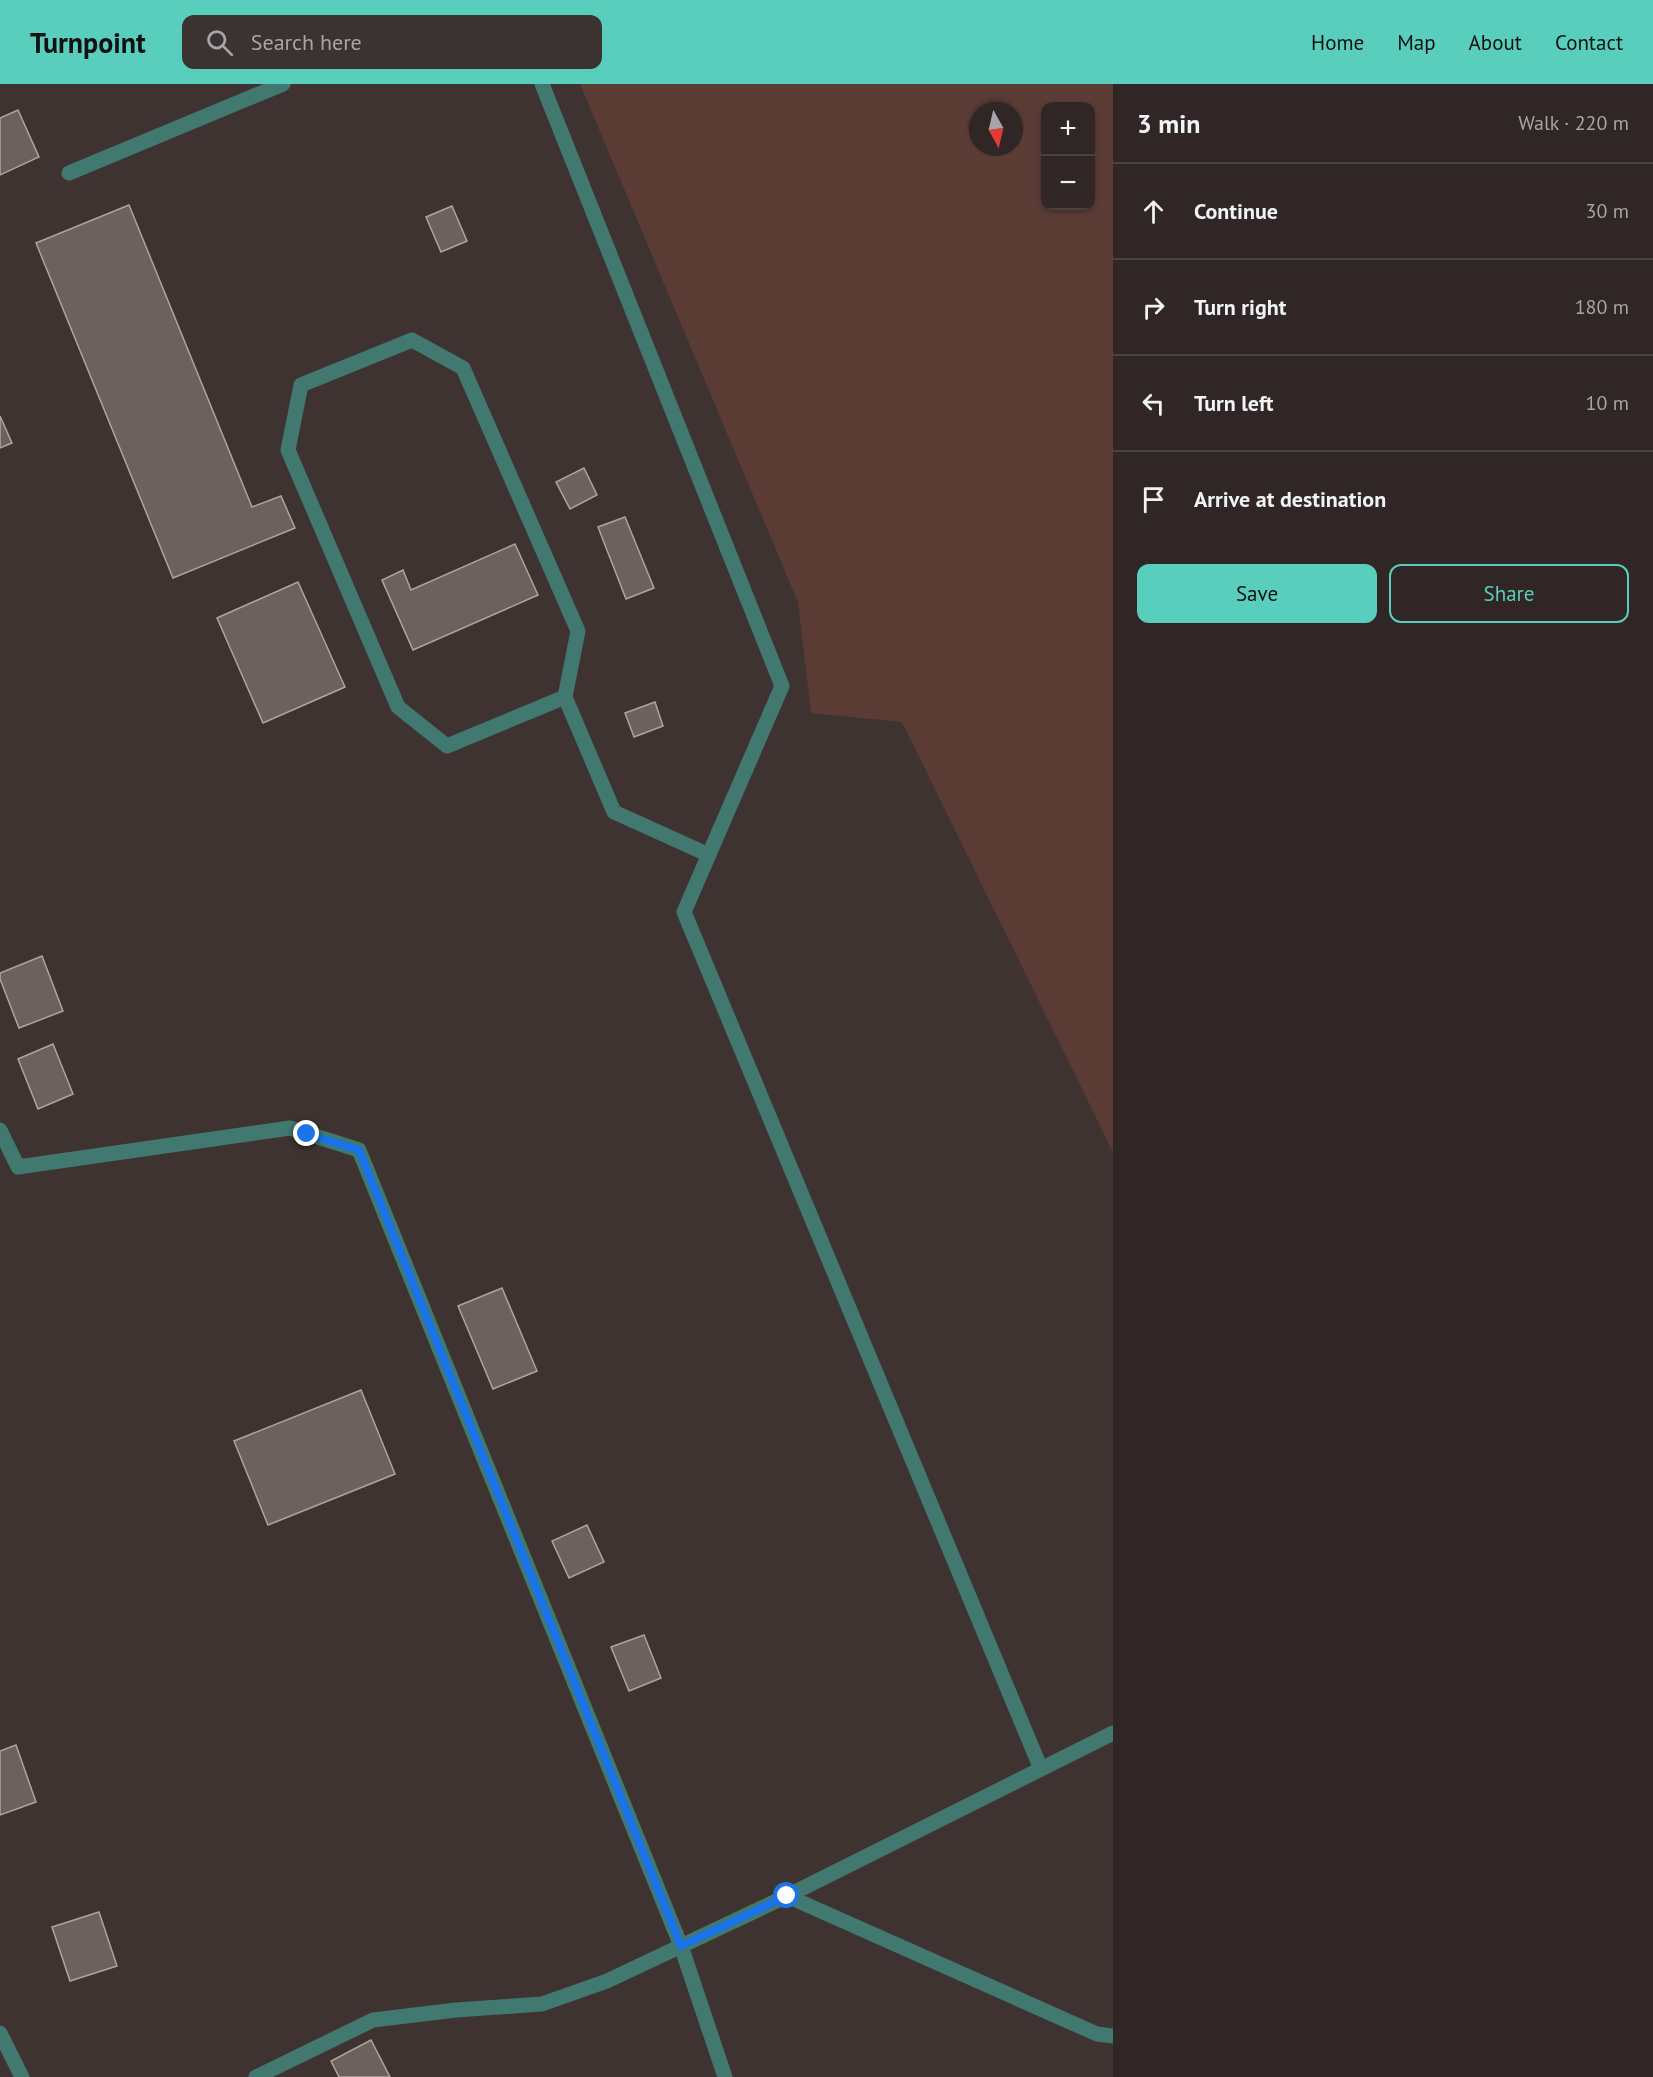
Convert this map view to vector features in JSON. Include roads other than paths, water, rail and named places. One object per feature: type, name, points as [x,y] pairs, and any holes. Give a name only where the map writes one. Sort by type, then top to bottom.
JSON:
[{"type":"street","points":[[69,173],[283,84]]},
{"type":"street","points":[[542,84],[782,686],[684,912],[1041,1769]]},
{"type":"street","points":[[565,697],[447,746],[398,707],[288,450],[301,385],[412,340],[463,368],[578,631],[565,697],[614,812],[709,855]]},
{"type":"street","points":[[0,1130],[18,1167],[290,1128],[359,1150],[681,1946],[725,2077]]},
{"type":"street","points":[[256,2077],[374,2020],[456,2010],[542,2004],[607,1981],[787,1896],[1113,1733]]},
{"type":"street","points":[[787,1896],[1097,2034],[1113,2036]]},
{"type":"street","points":[[0,2033],[21,2077]]}]
